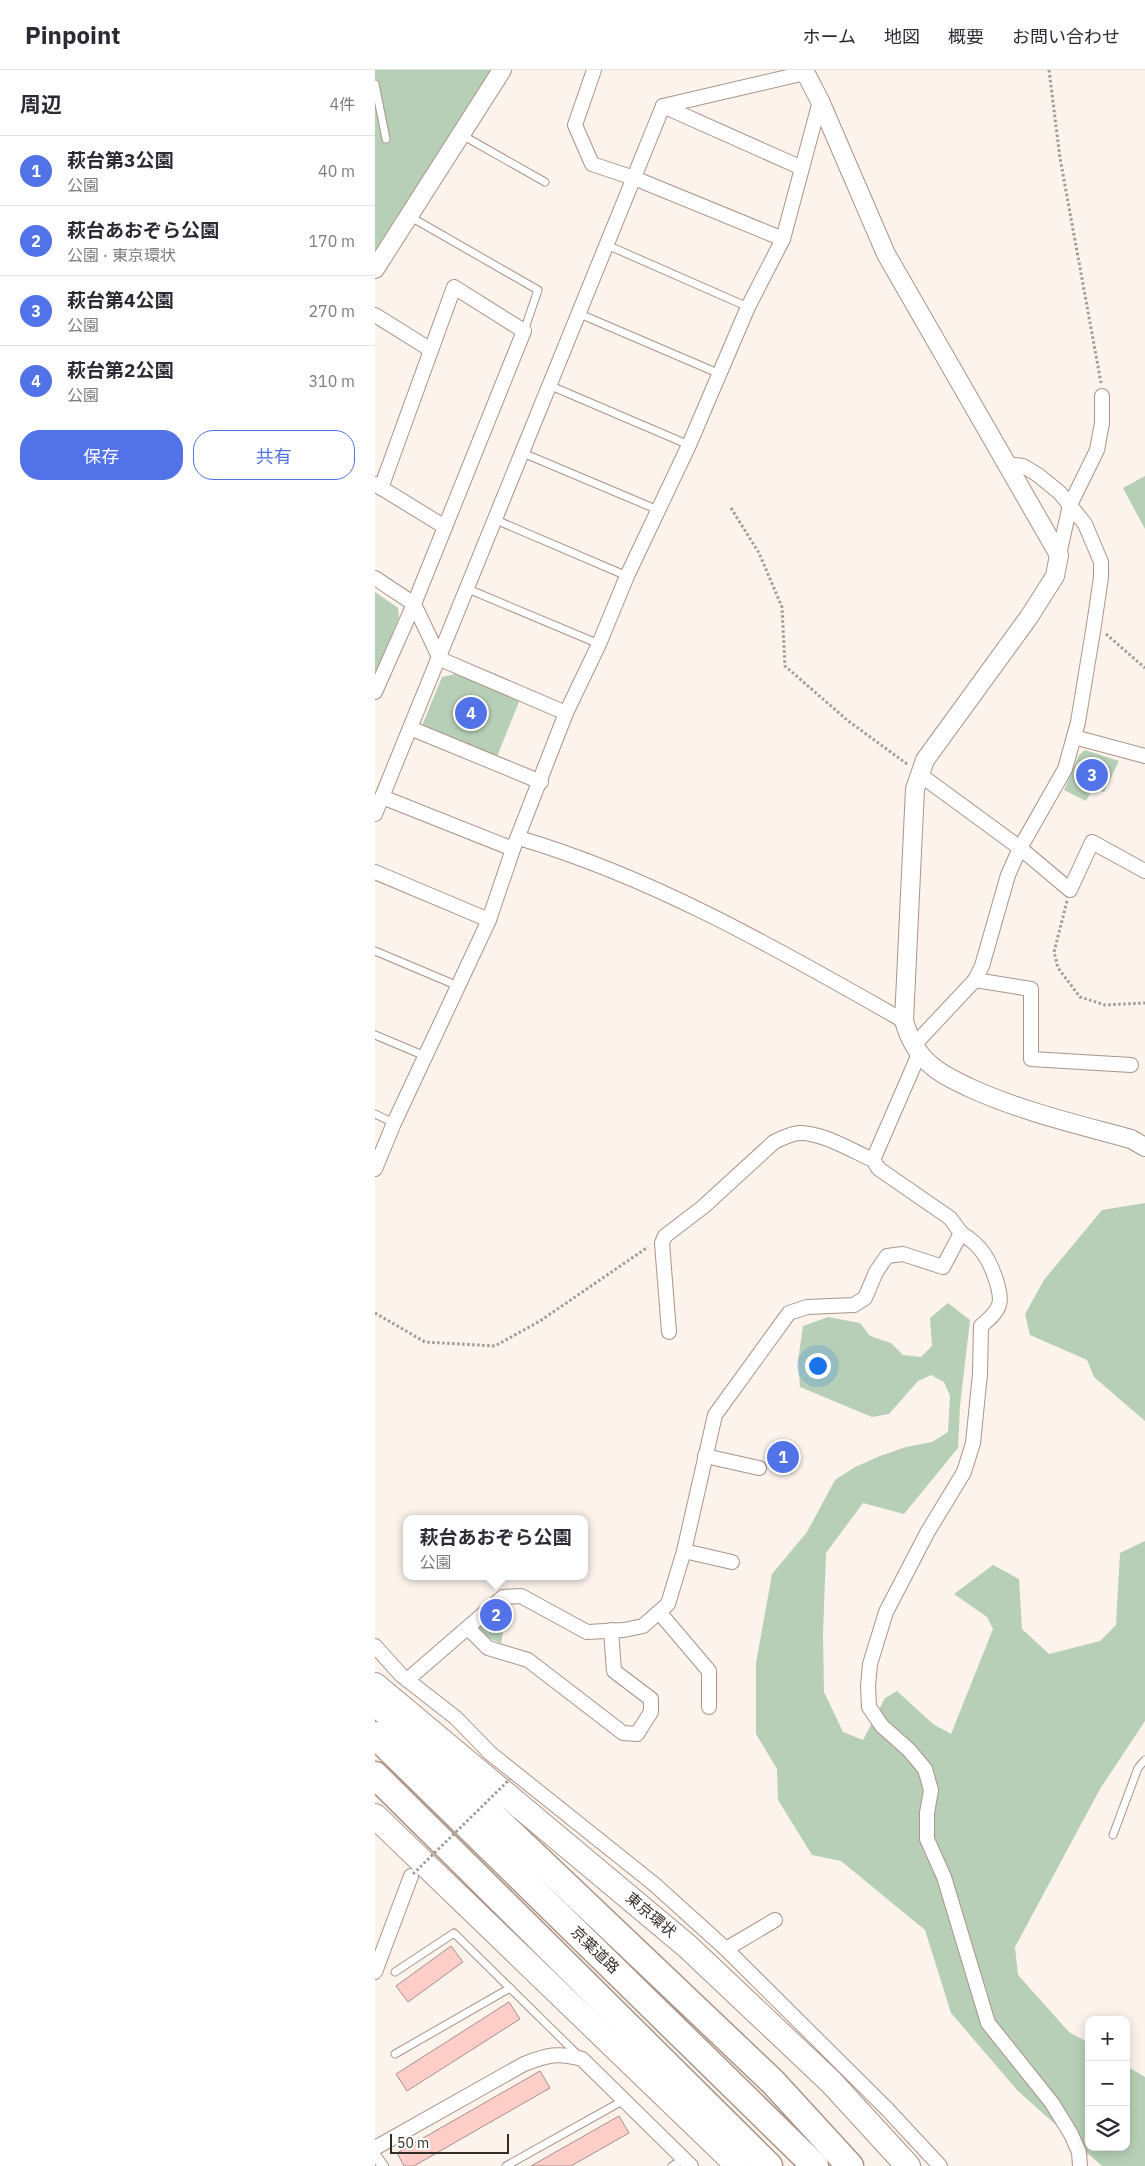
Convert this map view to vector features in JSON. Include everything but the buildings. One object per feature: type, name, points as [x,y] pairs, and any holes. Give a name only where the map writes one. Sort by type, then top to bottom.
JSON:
[{"type":"highway","name":"東京環状","points":[[375,1685],[687,1946],[831,2082],[908,2166]]},
{"type":"highway","points":[[375,1701],[773,2082],[850,2166]]},
{"type":"highway","name":"京葉道路","points":[[375,1735],[815,2166]]},
{"type":"highway","name":"京葉道路","points":[[375,1775],[769,2166]]},
{"type":"highway","points":[[375,1816],[738,2166]]},
{"type":"street","points":[[375,269],[502,70]]},
{"type":"street","points":[[594,70],[575,125],[592,164],[634,178],[783,239]]},
{"type":"street","points":[[663,106],[805,72],[820,101],[886,254],[1059,555]]},
{"type":"street","points":[[375,1170],[394,1122],[489,920],[566,712],[599,644],[627,576],[689,445],[748,307],[783,239],[820,101]]},
{"type":"street","points":[[375,814],[440,659],[663,106]]},
{"type":"street","points":[[663,106],[802,168]]},
{"type":"street","points":[[375,692],[414,604],[525,331],[454,287],[378,486],[445,527]]},
{"type":"street","points":[[375,316],[431,350]]},
{"type":"street","points":[[1102,396],[1102,423],[1097,450],[1070,505],[1055,576],[925,760],[919,774],[915,789],[904,1021],[916,1049],[932,1066],[952,1079],[1000,1102],[1131,1139],[1145,1147]]},
{"type":"street","points":[[873,1160],[916,1049],[975,980],[982,966],[1008,875],[1020,848],[1065,769],[1074,737],[1094,624],[1101,577],[1101,562],[1085,524],[1060,493],[1038,475],[1023,466],[1007,464]]},
{"type":"street","points":[[375,578],[414,604],[440,659],[566,712]]},
{"type":"street","points":[[410,728],[541,782]]},
{"type":"street","points":[[1074,737],[1145,756]]},
{"type":"street","points":[[919,774],[1020,848],[1070,890],[1092,842],[1145,871]]},
{"type":"street","points":[[382,797],[516,843],[569,852],[655,889],[796,959],[904,1021]]},
{"type":"street","points":[[375,872],[489,920]]},
{"type":"street","points":[[975,980],[1031,989],[1031,1059],[1131,1065]]},
{"type":"street","points":[[669,1332],[661,1243],[665,1236],[703,1207],[773,1142],[785,1136],[800,1133],[811,1135],[873,1160],[879,1169],[950,1218],[961,1232],[984,1254],[1000,1293],[999,1305],[991,1318],[981,1326],[980,1374],[973,1444],[964,1472],[927,1533],[885,1612],[870,1664],[869,1707],[883,1726],[909,1750],[925,1769],[931,1790],[927,1813],[927,1839],[944,1877],[989,2024],[1052,2103],[1071,2134],[1079,2152],[1080,2166]]},
{"type":"street","points":[[407,1680],[503,1597],[521,1596],[587,1632],[643,1626],[668,1604],[684,1551],[715,1415],[789,1313],[807,1307],[855,1305],[865,1298],[876,1272],[887,1256],[903,1254],[943,1267],[961,1232]]},
{"type":"street","points":[[705,1456],[759,1468]]},
{"type":"street","points":[[684,1551],[732,1562]]},
{"type":"street","points":[[659,1612],[709,1671],[709,1707]]},
{"type":"street","points":[[468,1628],[489,1648],[528,1660],[623,1734],[637,1734],[651,1712],[651,1699],[614,1671],[611,1630]]},
{"type":"street","points":[[375,1646],[407,1680],[456,1718],[490,1753],[654,1884],[726,1949],[887,2109],[940,2166]]},
{"type":"street","points":[[375,1972],[412,1875]]},
{"type":"street","points":[[726,1949],[775,1920]]},
{"type":"street","points":[[375,2148],[524,2064],[547,2055],[565,2054],[582,2059],[624,2100],[683,2164]]},
{"type":"street","points":[[375,2155],[383,2166]]},
{"type":"lane","points":[[375,84],[386,139]]},
{"type":"lane","points":[[461,134],[545,182]]},
{"type":"lane","points":[[409,216],[538,290],[525,331]]},
{"type":"lane","points":[[607,245],[748,307]]},
{"type":"lane","points":[[580,314],[720,374]]},
{"type":"lane","points":[[551,386],[689,445]]},
{"type":"lane","points":[[523,454],[658,510]]},
{"type":"lane","points":[[496,520],[627,576]]},
{"type":"lane","points":[[468,589],[599,644]]},
{"type":"lane","points":[[375,951],[458,986]]},
{"type":"lane","points":[[375,1035],[425,1056]]},
{"type":"lane","points":[[375,1114],[394,1122]]},
{"type":"lane","points":[[1113,1835],[1138,1768],[1145,1760]]},
{"type":"lane","points":[[395,1972],[454,1933],[582,2059]]},
{"type":"lane","points":[[395,2054],[510,1988]]},
{"type":"lane","points":[[506,2166],[624,2100]]},
{"type":"path","points":[[1049,70],[1060,158],[1099,368],[1102,396]]},
{"type":"path","points":[[731,508],[759,553],[781,607],[785,666],[847,720],[919,774]]},
{"type":"path","points":[[1094,624],[1120,644],[1145,668]]},
{"type":"path","points":[[1070,890],[1054,952],[1057,968],[1079,997],[1105,1005],[1145,1003]]},
{"type":"path","points":[[375,1313],[425,1342],[495,1346],[540,1321],[665,1236]]},
{"type":"path","points":[[412,1875],[510,1779]]},
{"type":"green space","points":[[375,70],[493,70],[375,254]]},
{"type":"green space","points":[[1145,476],[1145,529],[1123,488]]},
{"type":"green space","points":[[375,592],[398,608],[399,617],[375,675]]},
{"type":"green space","points":[[455,674],[521,697],[496,759],[421,728],[442,677]]},
{"type":"green space","points":[[1085,750],[1119,761],[1104,792],[1093,788],[1086,801],[1064,790],[1079,755]]},
{"type":"green space","points":[[1145,1203],[1145,1421],[1094,1377],[1087,1360],[1030,1335],[1025,1314],[1044,1280],[1102,1210]]},
{"type":"green space","points":[[948,1303],[970,1320],[960,1406],[958,1448],[904,1514],[863,1503],[826,1553],[823,1634],[824,1692],[843,1732],[863,1740],[885,1698],[897,1691],[933,1724],[951,1734],[993,1629],[987,1617],[954,1594],[993,1565],[1019,1579],[1022,1629],[1049,1654],[1100,1641],[1116,1625],[1120,1553],[1145,1541],[1145,1721],[1100,1789],[1015,1947],[1018,1975],[1069,2032],[1085,2041],[1085,2151],[1018,2091],[951,2013],[925,1930],[841,1861],[812,1855],[778,1800],[777,1769],[756,1734],[756,1663],[772,1574],[807,1532],[835,1480],[855,1467],[880,1456],[906,1447],[932,1442],[948,1432],[950,1396],[944,1382],[931,1375],[918,1381],[889,1414],[872,1417],[800,1387],[798,1361],[803,1326],[828,1317],[860,1323],[870,1336],[891,1343],[903,1355],[921,1357],[932,1346],[930,1318]]},
{"type":"green space","points":[[773,1441],[800,1450],[792,1474],[766,1465]]},
{"type":"green space","points":[[509,1600],[501,1643],[486,1637],[476,1628]]},
{"type":"green space","points":[[1130,2068],[1145,2077],[1145,2166],[1102,2166],[1085,2151],[1130,2151]]},
{"type":"place","name":"萩台第2公園","points":[[471,713]]},
{"type":"place","name":"萩台第4公園","points":[[1092,775]]},
{"type":"place","name":"萩台第3公園","points":[[783,1457]]},
{"type":"place","name":"萩台あおぞら公園","points":[[496,1615]]}]
